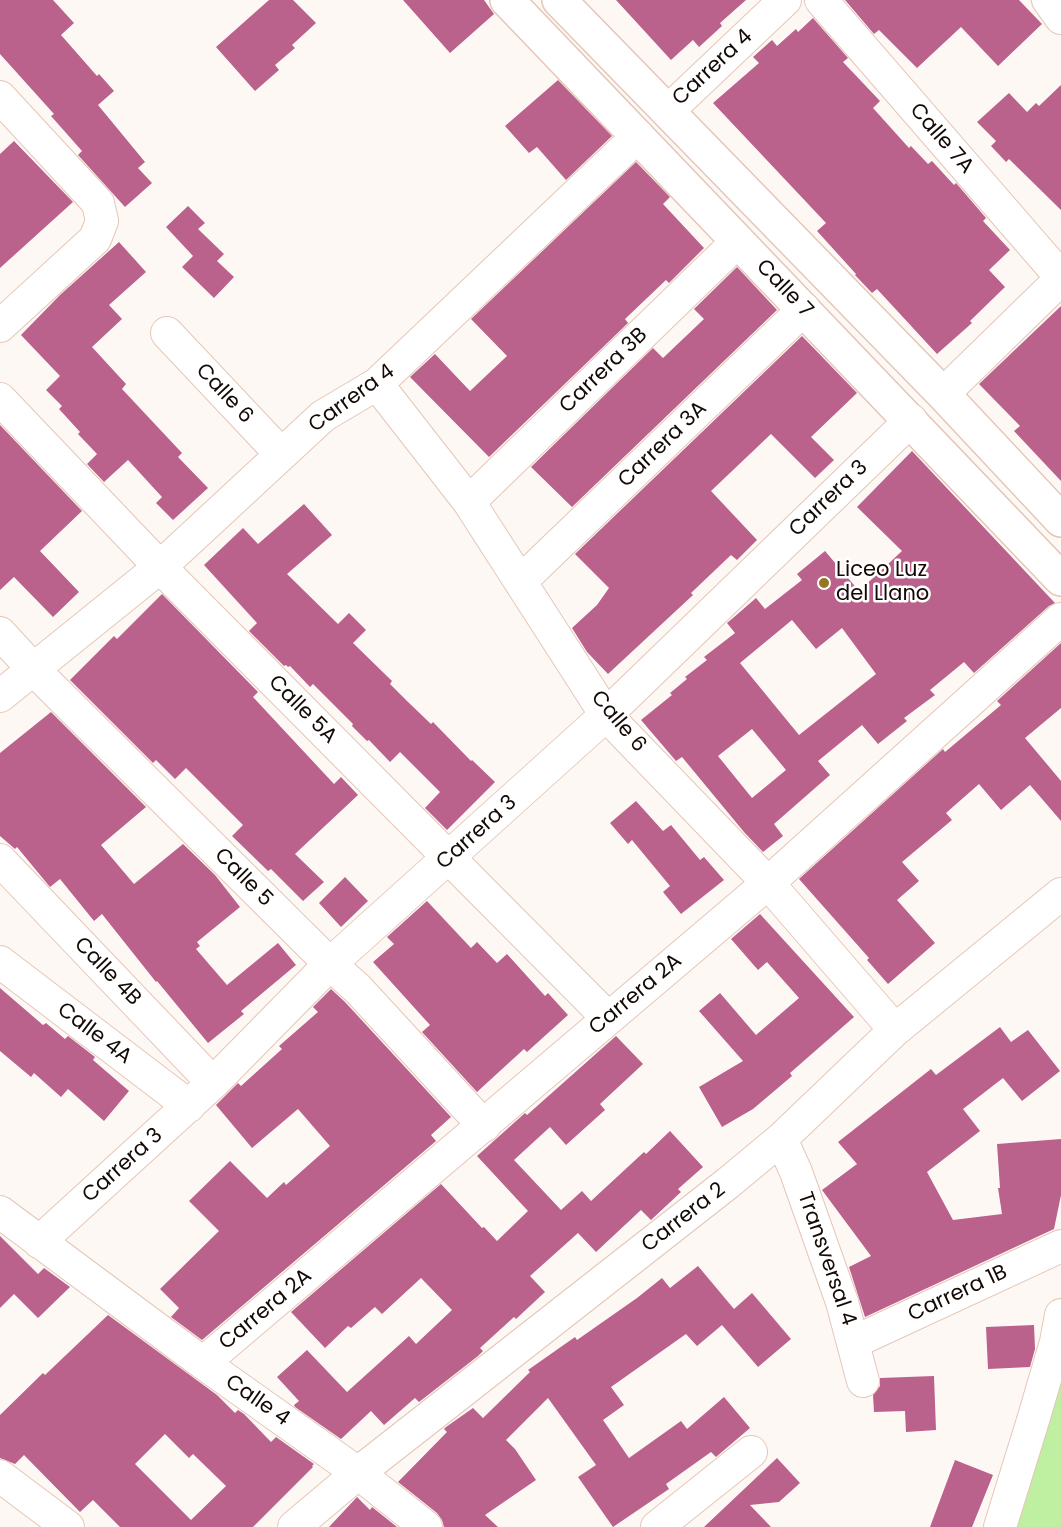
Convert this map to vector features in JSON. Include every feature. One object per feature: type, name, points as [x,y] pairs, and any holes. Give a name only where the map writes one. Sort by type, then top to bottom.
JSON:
[{"type":"main road","name":"Calle 7","points":[[507,0],[1061,579]]},
{"type":"main road","name":"Calle 7","points":[[559,0],[943,394],[1061,520]]},
{"type":"street","name":"Carrera 4","points":[[668,111],[785,0]]},
{"type":"street","name":"Calle 7A","points":[[821,0],[1061,278]]},
{"type":"street","points":[[1048,0],[1061,18]]},
{"type":"street","points":[[0,98],[98,203],[102,221],[95,239],[0,326]]},
{"type":"street","name":"Carrera 4","points":[[0,696],[160,567],[323,416],[377,384],[638,136]]},
{"type":"street","name":"Carrera 3B","points":[[470,502],[738,241]]},
{"type":"street","points":[[943,394],[1061,278]]},
{"type":"street","name":"Carrera 3A","points":[[521,580],[804,309]]},
{"type":"street","name":"Calle 6","points":[[167,333],[281,454]]},
{"type":"street","name":"Calle 6","points":[[377,384],[470,502],[606,715],[768,883],[895,1030]]},
{"type":"street","name":"Calle 5A","points":[[0,399],[160,567],[608,1018]]},
{"type":"street","name":"Carrera 3","points":[[39,1242],[189,1106],[330,964],[606,715],[911,420]]},
{"type":"street","name":"Carrera 2A","points":[[203,1363],[768,883],[1061,619]]},
{"type":"street","name":"Calle 5","points":[[0,633],[33,669],[330,964],[358,989],[484,1126]]},
{"type":"street","name":"Calle 4B","points":[[0,860],[213,1083]]},
{"type":"street","points":[[1061,895],[1061,909]]},
{"type":"street","name":"Carrera 2","points":[[294,1527],[358,1473],[728,1183],[781,1139],[895,1030],[1061,895]]},
{"type":"street","name":"Calle 4A","points":[[0,962],[189,1106]]},
{"type":"street","name":"Transversal 4","points":[[781,1139],[796,1172],[842,1302],[863,1382]]},
{"type":"street","name":"Calle 4","points":[[0,1212],[203,1363],[358,1473],[426,1527]]},
{"type":"street","name":"Carrera 1B","points":[[854,1342],[1061,1246]]},
{"type":"street","points":[[1000,1527],[1038,1406],[1061,1315]]},
{"type":"street","points":[[657,1527],[751,1452]]},
{"type":"street","points":[[0,1476],[68,1527]]},
{"type":"green space","points":[[1061,1377],[1061,1527],[1017,1527],[1049,1422]]},
{"type":"building","points":[[0,0],[53,0],[74,23],[61,35],[97,76],[99,74],[114,91],[98,105],[145,162],[138,168],[152,183],[125,207],[78,155],[82,151],[51,116],[54,114],[0,54]]},
{"type":"building","points":[[269,0],[293,0],[316,23],[292,45],[295,48],[275,65],[279,70],[255,91],[216,47]]},
{"type":"building","points":[[403,0],[484,0],[494,14],[450,53]]},
{"type":"building","points":[[616,0],[746,0],[720,23],[722,26],[699,47],[693,40],[671,60]]},
{"type":"building","points":[[845,0],[1019,0],[1042,24],[998,66],[961,27],[917,68],[879,30],[874,34]]},
{"type":"building","points":[[813,18],[848,58],[843,62],[880,101],[873,108],[909,148],[911,146],[928,164],[932,161],[954,185],[956,183],[986,218],[983,221],[1010,250],[989,270],[1005,287],[970,321],[972,323],[937,354],[877,289],[872,293],[855,275],[817,231],[826,223],[713,103],[759,63],[753,57],[772,40],[777,46],[796,29],[798,32]]},
{"type":"building","points":[[558,80],[612,136],[566,180],[537,147],[529,153],[505,126]]},
{"type":"building","points":[[1061,85],[1061,210],[1009,159],[1006,162],[991,146],[996,141],[977,122],[1009,93],[1027,112],[1036,103],[1039,106]]},
{"type":"building","points":[[14,141],[73,202],[0,268],[0,154]]},
{"type":"building","points":[[636,162],[670,197],[663,204],[704,248],[669,283],[666,280],[625,319],[628,323],[489,457],[410,377],[435,354],[470,391],[507,356],[471,319]]},
{"type":"building","points":[[188,206],[205,223],[198,229],[224,254],[217,261],[234,277],[214,298],[182,267],[193,256],[166,227]]},
{"type":"building","points":[[119,242],[146,272],[109,305],[122,319],[92,347],[126,384],[122,389],[182,453],[178,457],[208,488],[173,520],[156,503],[162,497],[128,460],[104,482],[87,464],[97,454],[59,409],[62,406],[46,390],[60,376],[21,335],[60,295]]},
{"type":"building","points":[[737,267],[777,310],[572,507],[531,467],[653,348],[663,358],[704,319],[694,309]]},
{"type":"building","points":[[1061,306],[1061,481],[1014,431],[1020,426],[979,384]]},
{"type":"building","points":[[802,336],[857,393],[811,437],[834,460],[815,478],[771,434],[711,491],[757,540],[737,560],[731,555],[691,593],[693,595],[608,674],[587,652],[572,628],[597,605],[609,588],[575,554]]},
{"type":"building","points":[[0,425],[82,511],[40,551],[79,592],[53,617],[14,577],[0,590]]},
{"type":"building","points":[[912,451],[1055,603],[974,673],[964,662],[930,690],[935,695],[904,718],[907,721],[878,744],[862,725],[818,761],[830,775],[774,824],[783,836],[763,852],[682,757],[676,761],[641,720],[672,695],[670,693],[687,679],[685,677],[707,660],[704,657],[735,633],[727,623],[756,598],[765,609],[802,580],[797,574],[825,551],[859,591],[902,551],[857,507]],"holes":[[[792,620],[816,649],[842,628],[876,674],[799,735],[740,663]],[[752,729],[786,770],[752,798],[718,756]]]},
{"type":"building","points":[[304,504],[332,535],[287,574],[338,624],[349,613],[366,630],[353,643],[392,681],[390,684],[407,701],[431,724],[433,722],[495,782],[447,830],[425,808],[440,792],[400,752],[390,762],[313,684],[310,687],[290,666],[284,666],[249,631],[257,623],[204,565],[243,528],[258,544]]},
{"type":"building","points":[[162,594],[258,692],[253,697],[334,784],[341,777],[358,795],[295,854],[324,882],[303,901],[271,869],[268,871],[232,836],[243,825],[186,768],[175,779],[156,760],[153,763],[70,680],[114,636],[117,639]]},
{"type":"building","points":[[1061,643],[1061,708],[1025,738],[1061,781],[1061,821],[1030,785],[1001,810],[979,784],[946,813],[952,820],[902,862],[919,881],[897,900],[935,943],[888,984],[867,960],[869,958],[799,879],[943,749],[945,752],[1001,705],[997,701]]},
{"type":"building","points":[[51,712],[146,807],[101,845],[134,884],[183,844],[215,875],[240,907],[197,942],[200,946],[196,949],[227,985],[278,943],[296,965],[241,1011],[244,1014],[208,1043],[102,914],[94,921],[60,879],[50,887],[17,847],[15,849],[0,836],[0,753]]},
{"type":"building","points":[[636,801],[663,831],[671,825],[700,860],[704,857],[724,880],[681,914],[663,892],[670,886],[632,840],[628,844],[610,823]]},
{"type":"building","points":[[345,877],[368,901],[341,927],[319,903]]},
{"type":"building","points":[[427,901],[471,948],[477,942],[497,963],[507,954],[545,996],[548,993],[568,1015],[527,1052],[524,1049],[477,1092],[422,1032],[430,1025],[373,962],[394,944],[387,937]]},
{"type":"building","points":[[760,914],[854,1017],[790,1073],[792,1076],[753,1109],[722,1127],[699,1087],[743,1061],[699,1011],[720,993],[756,1035],[799,998],[767,962],[758,970],[731,939]]},
{"type":"building","points":[[0,988],[43,1025],[46,1023],[65,1039],[68,1036],[95,1057],[93,1060],[129,1091],[104,1121],[68,1089],[61,1097],[34,1073],[31,1077],[0,1051]]},
{"type":"building","points":[[331,989],[451,1117],[431,1135],[436,1141],[202,1340],[171,1317],[179,1308],[160,1289],[219,1231],[189,1201],[230,1161],[267,1198],[284,1182],[286,1185],[330,1146],[298,1109],[252,1148],[216,1105],[238,1083],[241,1086],[282,1049],[279,1046],[318,1012],[313,1007]]},
{"type":"building","points":[[1000,1027],[1011,1042],[1028,1030],[1060,1071],[1022,1101],[1003,1078],[963,1109],[980,1131],[927,1172],[953,1220],[1002,1214],[998,1188],[1000,1188],[997,1144],[1061,1139],[1061,1195],[1054,1229],[865,1317],[849,1267],[871,1256],[822,1190],[857,1164],[838,1142],[931,1069],[936,1075]]},
{"type":"building","points":[[616,1036],[643,1064],[600,1104],[605,1110],[566,1145],[550,1127],[514,1160],[561,1210],[582,1191],[591,1201],[670,1131],[703,1167],[678,1189],[681,1192],[651,1220],[641,1210],[596,1252],[578,1233],[530,1276],[545,1292],[480,1348],[483,1351],[478,1356],[419,1402],[415,1398],[384,1425],[371,1411],[341,1439],[295,1407],[294,1405],[299,1401],[277,1377],[307,1350],[347,1392],[409,1336],[416,1344],[452,1310],[421,1278],[382,1314],[375,1307],[351,1328],[348,1326],[325,1348],[291,1312],[441,1184],[497,1241],[528,1211],[477,1156]]},
{"type":"building","points":[[0,1236],[38,1274],[44,1268],[70,1287],[38,1318],[14,1294],[0,1308]]},
{"type":"building","points":[[698,1266],[734,1309],[752,1293],[791,1339],[758,1367],[722,1325],[697,1346],[686,1334],[611,1387],[624,1405],[603,1420],[629,1458],[681,1421],[687,1429],[724,1397],[750,1428],[716,1457],[711,1452],[666,1484],[669,1489],[613,1527],[578,1477],[596,1465],[548,1398],[506,1440],[536,1480],[485,1515],[498,1527],[444,1527],[437,1513],[398,1482],[447,1432],[444,1429],[446,1427],[473,1408],[483,1418],[530,1372],[528,1370],[575,1337],[577,1340],[662,1278],[670,1288]]},
{"type":"building","points":[[108,1315],[217,1395],[235,1413],[238,1410],[244,1414],[271,1442],[276,1437],[314,1464],[313,1467],[253,1527],[120,1527],[93,1500],[80,1512],[24,1455],[15,1464],[0,1458],[0,1415],[43,1373],[45,1375]],"holes":[[[165,1434],[189,1458],[193,1454],[226,1486],[191,1520],[135,1464]]]},
{"type":"building","points":[[1034,1325],[1035,1349],[1030,1367],[988,1369],[986,1327]]},
{"type":"building","points":[[934,1376],[936,1430],[906,1432],[905,1411],[874,1412],[873,1395],[880,1386],[880,1378]]},
{"type":"building","points":[[777,1458],[800,1483],[779,1502],[750,1505],[771,1527],[704,1527]]},
{"type":"building","points":[[955,1460],[993,1475],[972,1527],[930,1527]]},
{"type":"building","points":[[357,1497],[370,1510],[372,1507],[397,1527],[329,1527]]},
{"type":"place","name":"Liceo Luz del Llano","points":[[824,583]]}]
